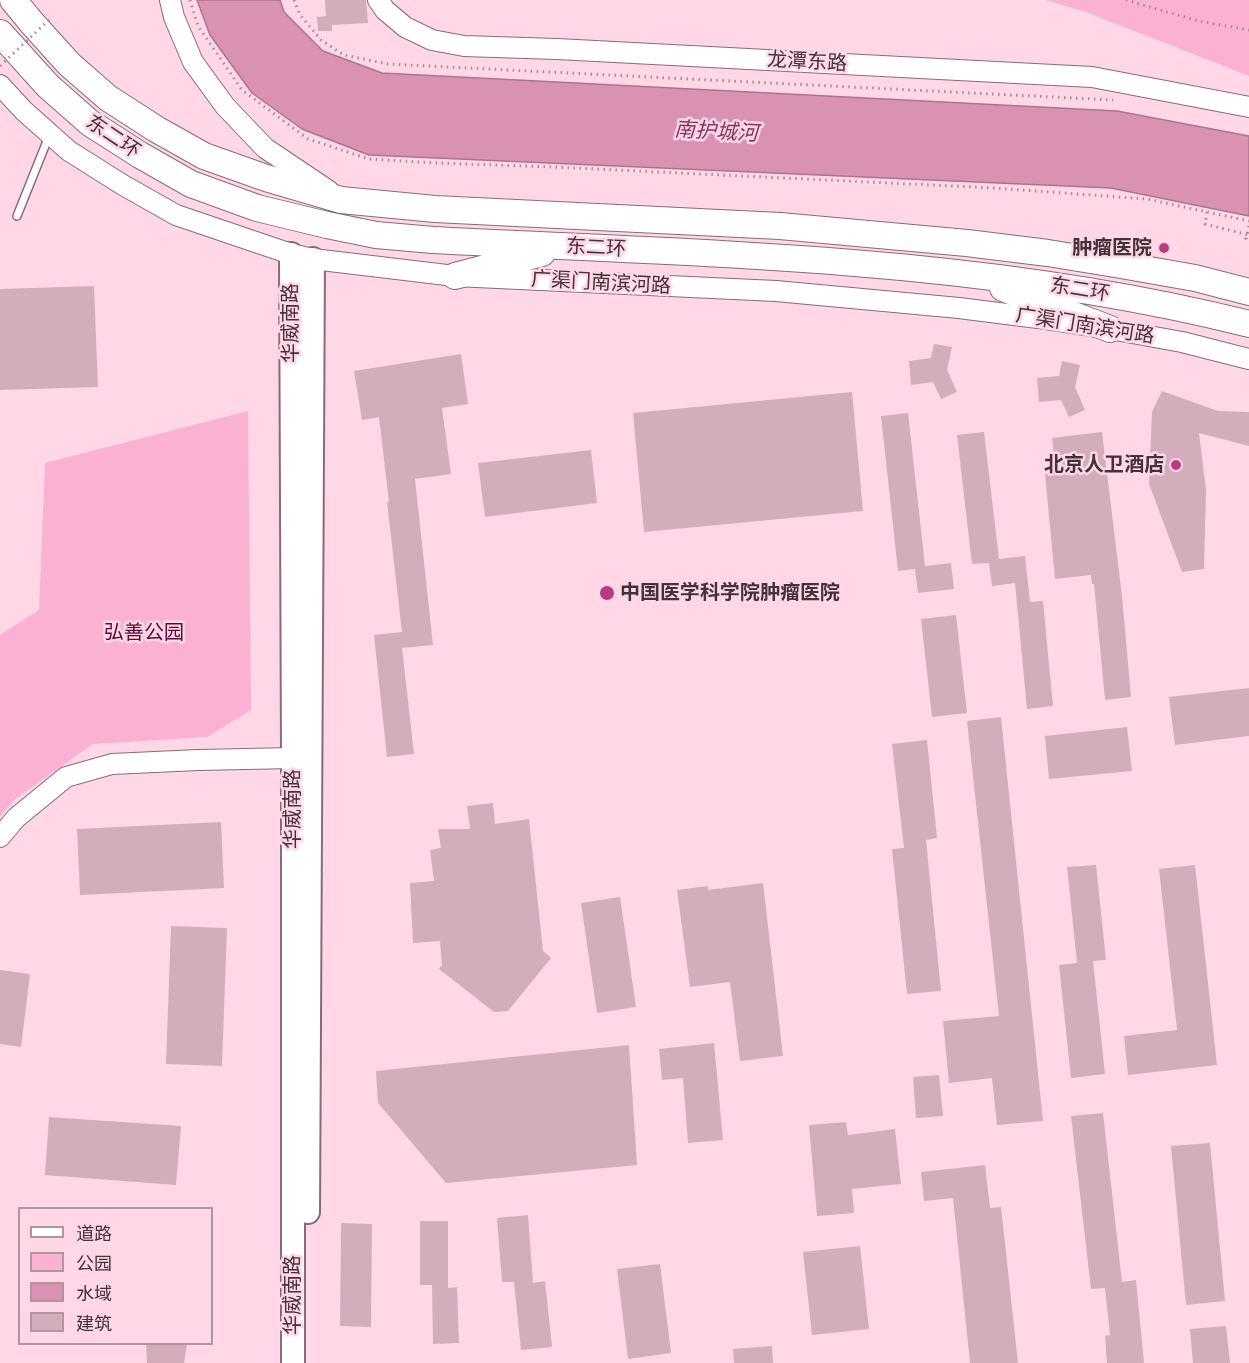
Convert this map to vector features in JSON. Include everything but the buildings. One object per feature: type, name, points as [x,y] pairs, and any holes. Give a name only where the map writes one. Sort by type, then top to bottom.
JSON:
[{"type":"highway","name":"东二环","points":[[14,0],[69,64],[108,98],[156,129],[204,156],[266,178],[341,200],[435,209],[780,226],[967,243],[1048,253],[1196,278],[1249,292]]},
{"type":"highway","name":"东二环","points":[[0,33],[48,86],[90,123],[141,155],[191,184],[257,208],[327,225],[376,235],[433,240],[778,257],[963,273],[1116,295],[1189,309],[1249,324]]},
{"type":"highway","points":[[455,276],[567,247]]},
{"type":"highway","points":[[963,273],[1110,329]]},
{"type":"main road","name":"华威南路","points":[[291,254],[293,1363]]},
{"type":"main road","name":"华威南路","points":[[308,1363],[313,259]]},
{"type":"street","points":[[170,0],[174,17],[193,62],[225,106],[265,147],[341,200]]},
{"type":"street","name":"龙潭东路","points":[[378,0],[405,27],[432,40],[464,46],[1092,77],[1249,106]]},
{"type":"street","name":"广渠门南滨河路","points":[[0,85],[24,111],[69,151],[176,215],[291,254],[313,259],[455,276],[776,291],[959,308],[1110,329],[1182,342],[1249,359]]},
{"type":"street","points":[[0,837],[16,818],[66,777],[112,764],[293,758]]},
{"type":"lane","points":[[17,216],[35,166],[50,134]]},
{"type":"path","points":[[190,0],[198,26],[242,90],[308,139],[369,159],[994,188],[1147,200],[1249,220]]},
{"type":"path","points":[[294,0],[300,15],[321,40],[344,55],[388,64],[1120,100]]},
{"type":"path","points":[[1126,0],[1197,21],[1249,30]]},
{"type":"path","points":[[0,66],[52,17]]},
{"type":"path","points":[[1208,212],[1206,224],[1248,234]]},
{"type":"path","points":[[1249,226],[1246,239],[1249,241]]},
{"type":"green space","points":[[1046,0],[1249,0],[1249,76],[1086,12]]},
{"type":"green space","name":"弘善公园","points":[[248,411],[251,710],[207,737],[93,744],[15,799],[0,816],[0,635],[39,610],[45,463]]},
{"type":"water","name":"南护城河","points":[[197,0],[280,0],[284,12],[323,51],[382,73],[1117,111],[1249,136],[1249,216],[1111,188],[369,155],[302,129],[252,93],[210,35]]},
{"type":"place","name":"肿瘤医院","points":[[1164,248]]},
{"type":"place","name":"北京人卫酒店","points":[[1176,465]]},
{"type":"place","name":"中国医学科学院肿瘤医院","points":[[607,593]]}]
